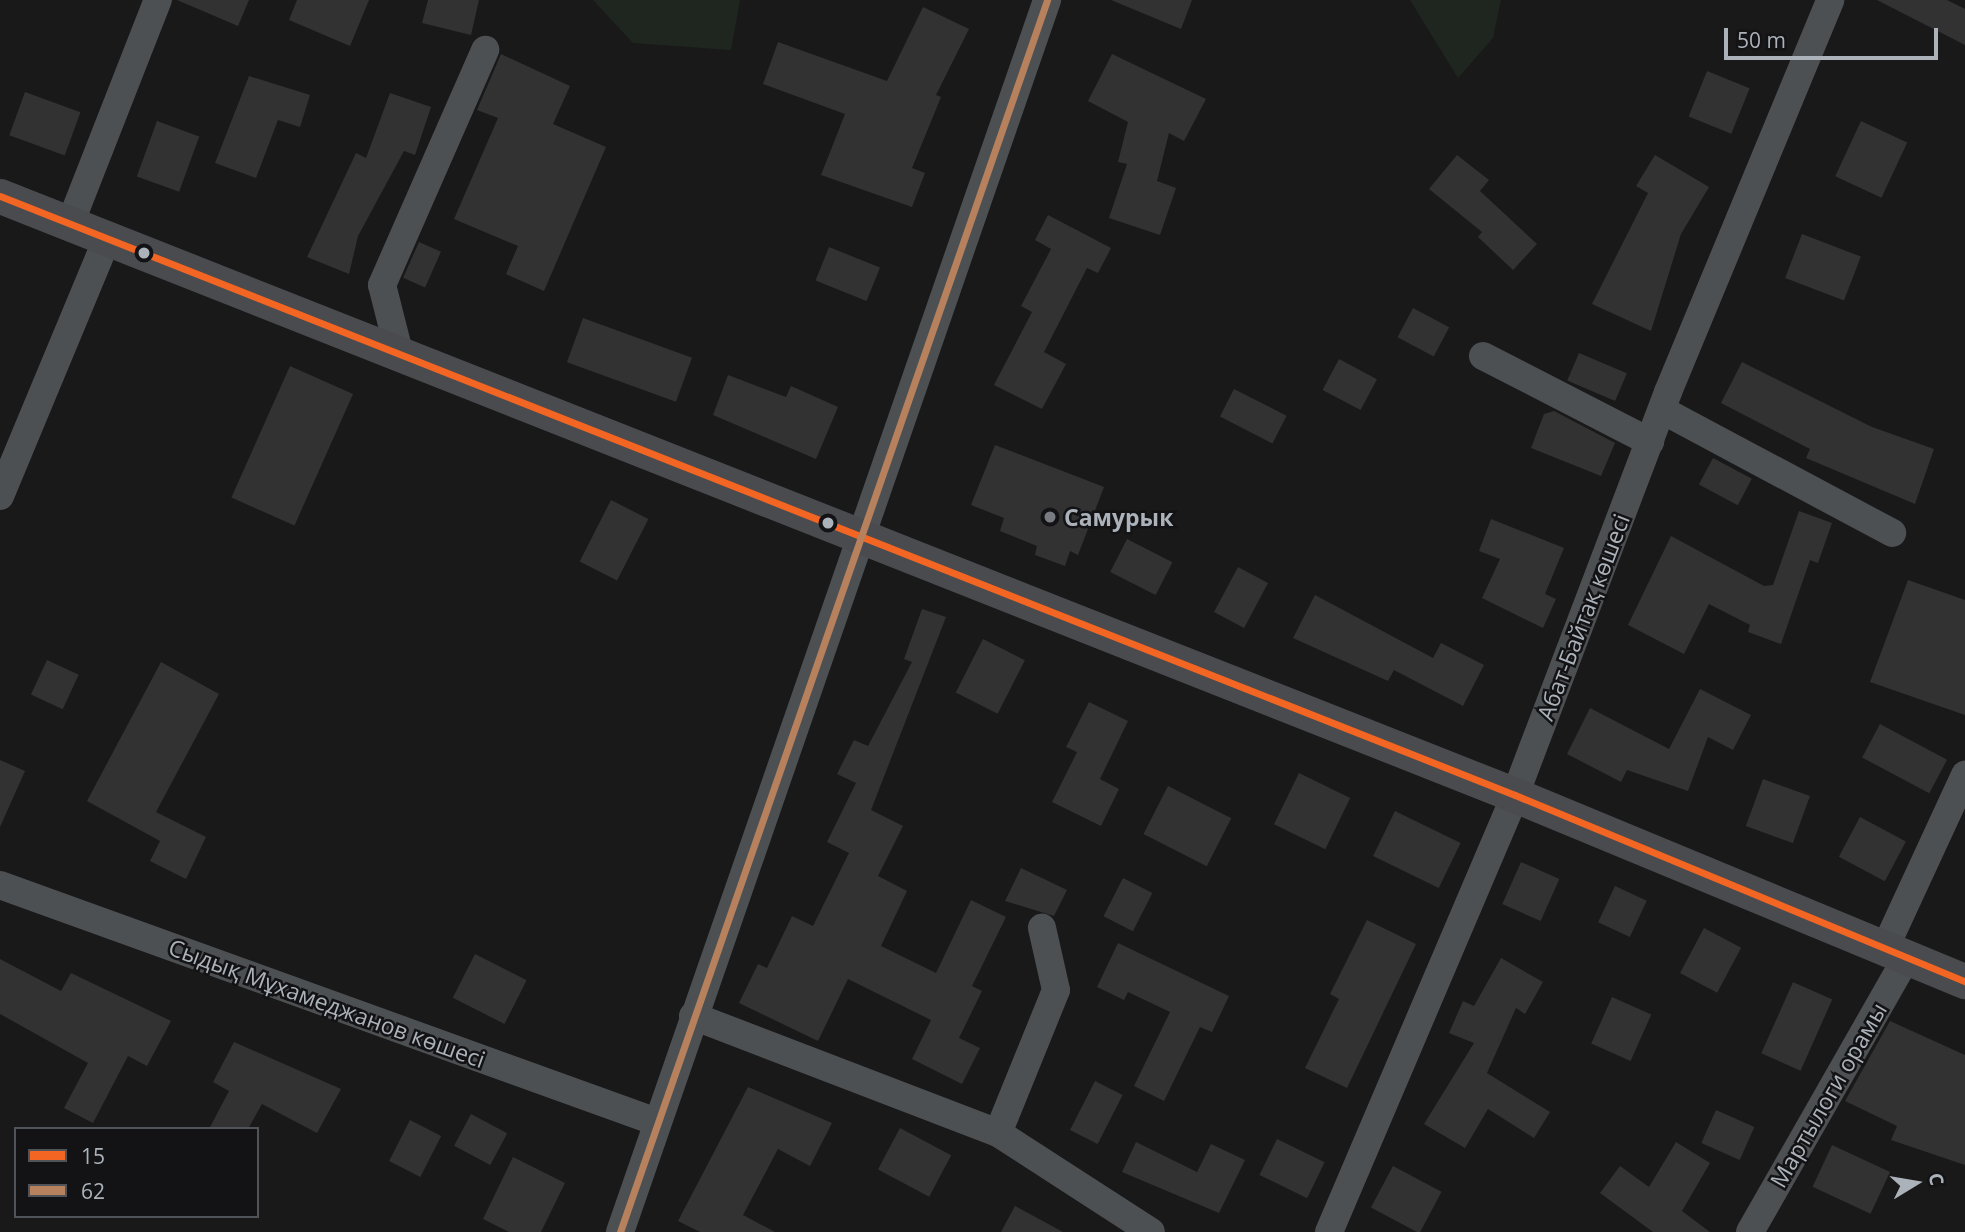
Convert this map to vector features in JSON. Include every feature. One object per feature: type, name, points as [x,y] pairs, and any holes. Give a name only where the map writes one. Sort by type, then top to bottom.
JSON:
[{"type":"main road","points":[[0,196],[862,541],[1515,795],[1965,981]]},
{"type":"street","points":[[70,224],[158,0]]},
{"type":"street","points":[[620,1232],[654,1121],[862,541],[1047,0]]},
{"type":"street","name":"Абат-Байтақ көшесі","points":[[1329,1232],[1515,795],[1662,410],[1830,0]]},
{"type":"street","points":[[400,356],[382,285],[485,50]]},
{"type":"street","points":[[0,496],[107,239]]},
{"type":"street","points":[[1483,356],[1650,442]]},
{"type":"street","points":[[1662,410],[1892,533]]},
{"type":"street","name":"Мартылоги орамы","points":[[1750,1232],[1896,953],[1965,775]]},
{"type":"street","name":"Сыдық Мұхамеджанов көшесі","points":[[0,885],[654,1121]]},
{"type":"street","points":[[998,1133],[1056,990],[1042,928]]},
{"type":"street","points":[[693,1016],[998,1133],[1151,1232]]},
{"type":"shaded area","points":[[593,0],[740,0],[731,50],[633,43]]},
{"type":"shaded area","points":[[1410,0],[1501,0],[1493,38],[1458,78]]},
{"type":"building","points":[[177,0],[249,0],[238,26]]},
{"type":"building","points":[[297,0],[369,0],[350,46],[289,20]]},
{"type":"building","points":[[428,0],[479,0],[471,35],[422,23]]},
{"type":"building","points":[[1111,0],[1192,0],[1181,29]]},
{"type":"building","points":[[1877,0],[1947,0],[1965,9],[1965,45]]},
{"type":"building","points":[[923,7],[969,29],[936,95],[941,97],[912,168],[925,173],[912,207],[821,175],[845,114],[763,84],[778,42],[887,81]]},
{"type":"building","points":[[501,54],[570,86],[553,124],[606,147],[544,291],[506,274],[518,246],[454,219],[498,118],[477,110]]},
{"type":"building","points":[[1112,54],[1206,99],[1184,141],[1169,133],[1157,181],[1176,188],[1160,235],[1109,218],[1127,164],[1118,162],[1128,122],[1088,101]]},
{"type":"building","points":[[1707,71],[1750,88],[1731,134],[1689,116]]},
{"type":"building","points":[[249,76],[310,95],[300,127],[278,120],[256,178],[215,163]]},
{"type":"building","points":[[25,92],[80,112],[65,155],[9,135]]},
{"type":"building","points":[[390,93],[431,107],[415,155],[404,151],[358,236],[349,274],[307,257],[356,153],[366,158]]},
{"type":"building","points":[[157,121],[199,136],[179,192],[137,176]]},
{"type":"building","points":[[1861,121],[1907,143],[1881,198],[1835,176]]},
{"type":"building","points":[[1457,155],[1489,180],[1480,191],[1537,244],[1513,270],[1478,237],[1482,232],[1429,189]]},
{"type":"building","points":[[1655,155],[1709,187],[1681,234],[1651,331],[1592,304],[1648,193],[1636,186]]},
{"type":"building","points":[[1048,215],[1111,248],[1098,273],[1087,268],[1044,352],[1066,364],[1042,409],[994,385],[1032,312],[1021,306],[1051,249],[1035,240]]},
{"type":"building","points":[[1802,234],[1861,257],[1844,300],[1785,278]]},
{"type":"building","points":[[419,242],[441,252],[425,287],[403,278]]},
{"type":"building","points":[[829,247],[880,268],[867,301],[816,280]]},
{"type":"building","points":[[1413,308],[1449,327],[1434,356],[1398,337]]},
{"type":"building","points":[[583,318],[692,358],[676,402],[567,362]]},
{"type":"building","points":[[1579,353],[1627,373],[1615,401],[1567,381]]},
{"type":"building","points":[[1339,359],[1377,379],[1361,410],[1323,390]]},
{"type":"building","points":[[1742,362],[1872,427],[1934,449],[1915,504],[1806,458],[1810,449],[1721,403]]},
{"type":"building","points":[[290,366],[353,394],[294,526],[231,498]]},
{"type":"building","points":[[728,375],[786,397],[791,386],[838,407],[816,459],[713,415]]},
{"type":"building","points":[[1234,389],[1287,416],[1272,443],[1220,417]]},
{"type":"building","points":[[1554,411],[1615,443],[1601,476],[1531,448],[1544,414]]},
{"type":"building","points":[[995,445],[1104,487],[1078,555],[1070,551],[1065,566],[1035,555],[1037,546],[1000,531],[1004,518],[971,505]]},
{"type":"building","points":[[1713,458],[1752,479],[1738,505],[1699,484]]},
{"type":"building","points":[[611,500],[648,519],[617,581],[580,561]]},
{"type":"building","points":[[1799,511],[1832,523],[1818,563],[1810,560],[1781,644],[1748,632],[1750,625],[1709,604],[1684,654],[1628,625],[1671,536],[1764,586],[1773,585]]},
{"type":"building","points":[[1491,519],[1564,548],[1545,594],[1556,599],[1543,628],[1482,598],[1500,559],[1479,551]]},
{"type":"building","points":[[1127,539],[1172,562],[1156,595],[1110,572]]},
{"type":"building","points":[[1238,567],[1268,583],[1244,628],[1214,612]]},
{"type":"building","points":[[1908,580],[1965,600],[1965,715],[1870,682]]},
{"type":"building","points":[[1315,595],[1433,658],[1441,643],[1484,665],[1463,706],[1394,670],[1388,681],[1293,638]]},
{"type":"building","points":[[922,609],[946,617],[871,810],[903,826],[878,876],[907,891],[881,946],[936,973],[971,900],[1006,917],[972,986],[982,991],[959,1038],[980,1048],[962,1084],[912,1059],[931,1020],[848,979],[818,1041],[739,1003],[758,964],[767,968],[792,916],[813,926],[849,853],[827,842],[856,783],[837,774],[854,740],[868,746],[912,662],[904,659]]},
{"type":"building","points":[[983,639],[1025,660],[998,714],[956,692]]},
{"type":"building","points":[[47,660],[79,675],[63,709],[31,694]]},
{"type":"building","points":[[161,662],[219,694],[156,812],[206,837],[186,879],[150,861],[160,841],[87,801]]},
{"type":"building","points":[[1700,689],[1751,715],[1733,750],[1708,737],[1688,791],[1627,770],[1621,782],[1567,754],[1590,708],[1669,749]]},
{"type":"building","points":[[1089,702],[1128,721],[1100,779],[1119,789],[1101,826],[1052,802],[1077,752],[1066,747]]},
{"type":"building","points":[[1880,724],[1947,760],[1929,793],[1862,758]]},
{"type":"building","points":[[0,760],[25,771],[0,827]]},
{"type":"building","points":[[1299,773],[1350,798],[1325,849],[1274,824]]},
{"type":"building","points":[[1763,779],[1810,796],[1793,843],[1746,826]]},
{"type":"building","points":[[1168,786],[1231,818],[1207,866],[1143,834]]},
{"type":"building","points":[[1395,811],[1461,843],[1439,888],[1373,856]]},
{"type":"building","points":[[1860,817],[1906,841],[1885,881],[1839,857]]},
{"type":"building","points":[[1521,862],[1559,879],[1541,921],[1502,904]]},
{"type":"building","points":[[1021,868],[1067,890],[1054,916],[1005,901]]},
{"type":"building","points":[[1123,878],[1152,893],[1133,931],[1103,916]]},
{"type":"building","points":[[1615,886],[1647,901],[1630,937],[1598,922]]},
{"type":"building","points":[[1367,920],[1416,944],[1347,1088],[1305,1068],[1339,999],[1330,994]]},
{"type":"building","points":[[1704,928],[1741,948],[1717,993],[1680,973]]},
{"type":"building","points":[[1118,943],[1229,996],[1212,1032],[1200,1027],[1164,1101],[1134,1086],[1170,1012],[1128,992],[1124,1000],[1097,987]]},
{"type":"building","points":[[475,954],[527,980],[504,1024],[453,998]]},
{"type":"building","points":[[1501,958],[1543,982],[1525,1014],[1516,1008],[1487,1073],[1550,1112],[1534,1138],[1488,1109],[1465,1148],[1424,1124],[1474,1043],[1449,1033],[1463,1001],[1474,1006]]},
{"type":"building","points":[[0,959],[61,991],[71,973],[171,1021],[147,1066],[128,1056],[93,1123],[64,1108],[88,1063],[0,1014]]},
{"type":"building","points":[[1793,982],[1832,999],[1801,1071],[1761,1053]]},
{"type":"building","points":[[1612,997],[1651,1014],[1631,1061],[1591,1044]]},
{"type":"building","points":[[1890,1021],[1965,1055],[1965,1165],[1891,1140],[1897,1126],[1845,1101]]},
{"type":"building","points":[[234,1042],[341,1089],[317,1133],[262,1104],[249,1127],[210,1127],[229,1091],[213,1082]]},
{"type":"building","points":[[1095,1081],[1123,1095],[1098,1144],[1070,1130]]},
{"type":"building","points":[[748,1087],[832,1123],[810,1166],[778,1149],[743,1215],[775,1232],[700,1232],[678,1221]]},
{"type":"building","points":[[1716,1110],[1754,1127],[1740,1160],[1701,1143]]},
{"type":"building","points":[[471,1114],[507,1133],[490,1165],[454,1146]]},
{"type":"building","points":[[410,1120],[441,1136],[420,1177],[389,1161]]},
{"type":"building","points":[[900,1128],[951,1155],[929,1197],[878,1169]]},
{"type":"building","points":[[1277,1139],[1325,1162],[1307,1198],[1259,1175]]},
{"type":"building","points":[[1136,1142],[1197,1172],[1211,1144],[1245,1160],[1219,1213],[1122,1172]]},
{"type":"building","points":[[1676,1142],[1710,1163],[1682,1211],[1710,1232],[1653,1232],[1600,1193],[1620,1166],[1649,1187]]},
{"type":"building","points":[[1832,1145],[1890,1172],[1871,1214],[1813,1187]]},
{"type":"building","points":[[513,1157],[565,1183],[541,1232],[509,1232],[483,1219]]},
{"type":"building","points":[[1393,1166],[1442,1192],[1420,1232],[1371,1207]]},
{"type":"building","points":[[1015,1206],[1063,1232],[1001,1232]]},
{"type":"transit line","name":"62","points":[[620,1232],[1047,0]]},
{"type":"transit line","name":"15","points":[[0,196],[1515,795],[1965,981]]},
{"type":"place","name":"Самурык","points":[[1050,517]]}]
